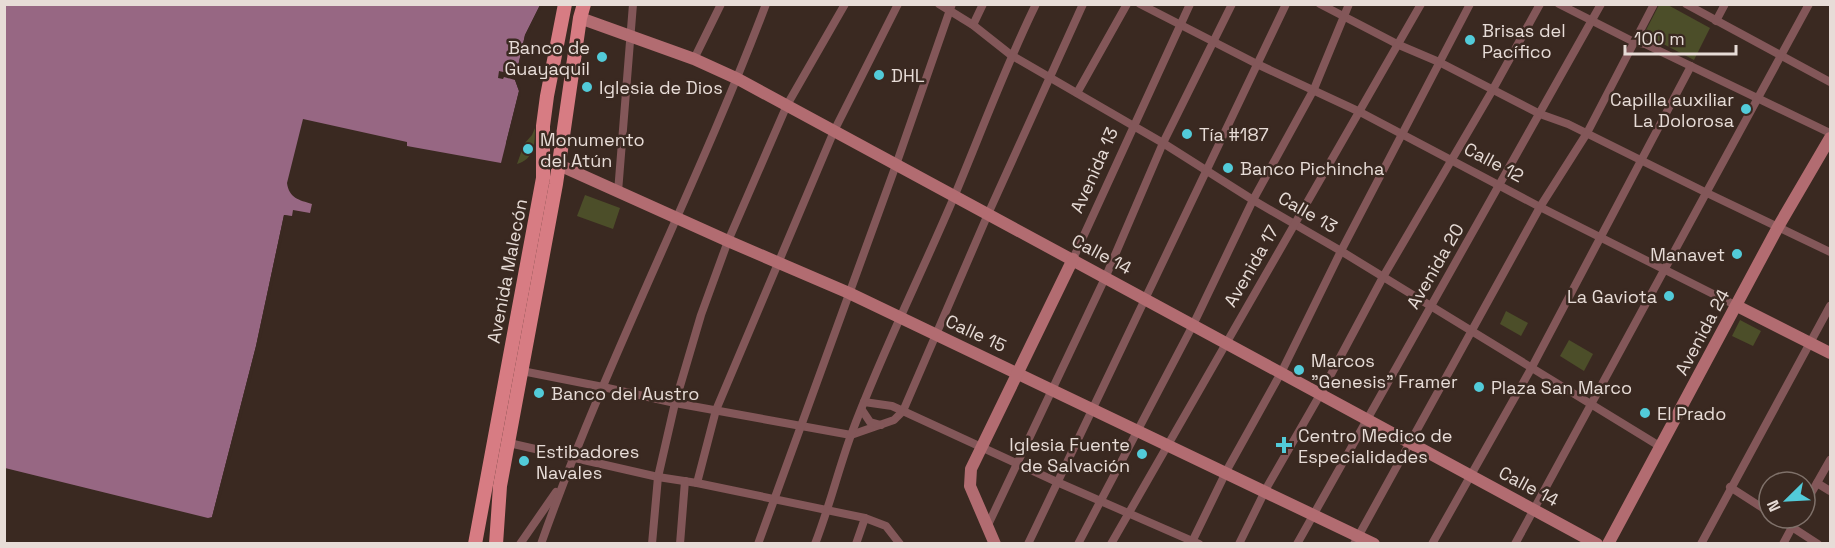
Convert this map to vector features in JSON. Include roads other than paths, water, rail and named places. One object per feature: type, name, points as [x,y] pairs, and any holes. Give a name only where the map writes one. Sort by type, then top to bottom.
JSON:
[{"type":"main road","name":"Avenida Malecón","points":[[475,543],[543,178],[544,116],[553,58],[565,4]]},
{"type":"main road","name":"Avenida Malecón","points":[[496,543],[500,486],[559,165],[580,9]]},
{"type":"street","points":[[618,192],[633,4]]},
{"type":"street","points":[[694,59],[721,4]]},
{"type":"street","points":[[541,543],[563,481],[738,79],[766,4]]},
{"type":"street","points":[[652,543],[658,477],[675,403],[701,315],[728,242],[787,105],[845,4]]},
{"type":"street","points":[[696,483],[716,410],[834,131],[898,4]]},
{"type":"street","name":"Calle 13","points":[[939,4],[951,8],[1011,55],[1163,143],[1661,447]]},
{"type":"street","points":[[973,25],[983,4]]},
{"type":"street","points":[[816,543],[851,435],[954,196],[1011,55],[1036,4]]},
{"type":"street","points":[[522,371],[675,403],[851,435],[894,420],[903,411],[988,214],[1083,4]]},
{"type":"street","points":[[1077,93],[1127,4]]},
{"type":"street","name":"Calle 12","points":[[1140,4],[1213,43],[1360,112],[1540,207],[1830,353]]},
{"type":"street","name":"Avenida 13","points":[[995,543],[969,480],[971,469],[1074,259],[1190,4]]},
{"type":"street","points":[[987,527],[1106,276],[1163,143],[1232,4]]},
{"type":"street","points":[[1028,543],[1286,4]]},
{"type":"street","points":[[1320,4],[1400,45],[1439,62],[1492,91],[1587,133],[1830,252]]},
{"type":"street","points":[[1078,543],[1193,325],[1253,200],[1314,89],[1349,4]]},
{"type":"street","name":"Avenida 17","points":[[1111,543],[1294,223],[1400,45],[1421,4]]},
{"type":"street","points":[[863,406],[884,405],[903,411],[1194,542],[1226,472],[1282,371],[1341,251],[1470,4]]},
{"type":"street","points":[[1239,543],[1265,491],[1383,277],[1540,4]]},
{"type":"street","points":[[1559,4],[1634,42],[1645,44],[1830,133]]},
{"type":"street","name":"Avenida 20","points":[[1297,543],[1601,4]]},
{"type":"street","points":[[1356,540],[1540,207],[1587,133],[1654,4]]},
{"type":"street","points":[[1686,4],[1830,82]]},
{"type":"street","points":[[1716,21],[1725,4]]},
{"type":"street","points":[[1515,543],[1809,4]]},
{"type":"street","points":[[758,543],[951,8]]},
{"type":"street","name":"Calle 14","points":[[580,9],[630,37],[694,59],[738,79],[1597,543]]},
{"type":"street","points":[[1432,543],[1532,367],[1691,66]]},
{"type":"street","name":"Avenida 24","points":[[1608,543],[1779,227],[1830,138]]},
{"type":"street","name":"Calle 15","points":[[559,165],[728,242],[849,293],[1313,514],[1356,540],[1374,543]]},
{"type":"street","points":[[1701,543],[1830,306]]},
{"type":"street","points":[[863,406],[870,422],[882,425]]},
{"type":"street","points":[[509,443],[658,477],[865,518],[886,526],[900,543]]},
{"type":"street","points":[[1830,460],[1817,483],[1830,490]]},
{"type":"street","points":[[520,543],[563,481]]},
{"type":"street","points":[[680,543],[685,481]]},
{"type":"street","points":[[1730,487],[1757,504]]},
{"type":"street","points":[[856,543],[865,518]]},
{"type":"street","points":[[1797,530],[1818,543]]},
{"type":"place","name":"Brisas del Pacífico","points":[[1470,40]]},
{"type":"place","name":"Banco de Guayaquil","points":[[602,57]]},
{"type":"place","name":"DHL","points":[[879,75]]},
{"type":"place","name":"Iglesia de Dios","points":[[587,87]]},
{"type":"place","name":"Capilla auxiliar La Dolorosa","points":[[1746,109]]},
{"type":"place","name":"Tía #187","points":[[1187,134]]},
{"type":"place","name":"Monumento del Atún","points":[[528,149]]},
{"type":"place","name":"Banco Pichincha","points":[[1228,168]]},
{"type":"place","name":"Manavet","points":[[1737,254]]},
{"type":"place","name":"La Gaviota","points":[[1669,296]]},
{"type":"place","name":"Marcos \"Genesis\" Framer","points":[[1299,370]]},
{"type":"place","name":"Plaza San Marco","points":[[1479,387]]},
{"type":"place","name":"Banco del Austro","points":[[539,393]]},
{"type":"place","name":"El Prado","points":[[1645,413]]},
{"type":"place","name":"Centro Medico de Especialidades","points":[[1284,445]]},
{"type":"place","name":"Iglesia Fuente de Salvación","points":[[1142,454]]},
{"type":"place","name":"Estibadores Navales","points":[[524,461]]}]
